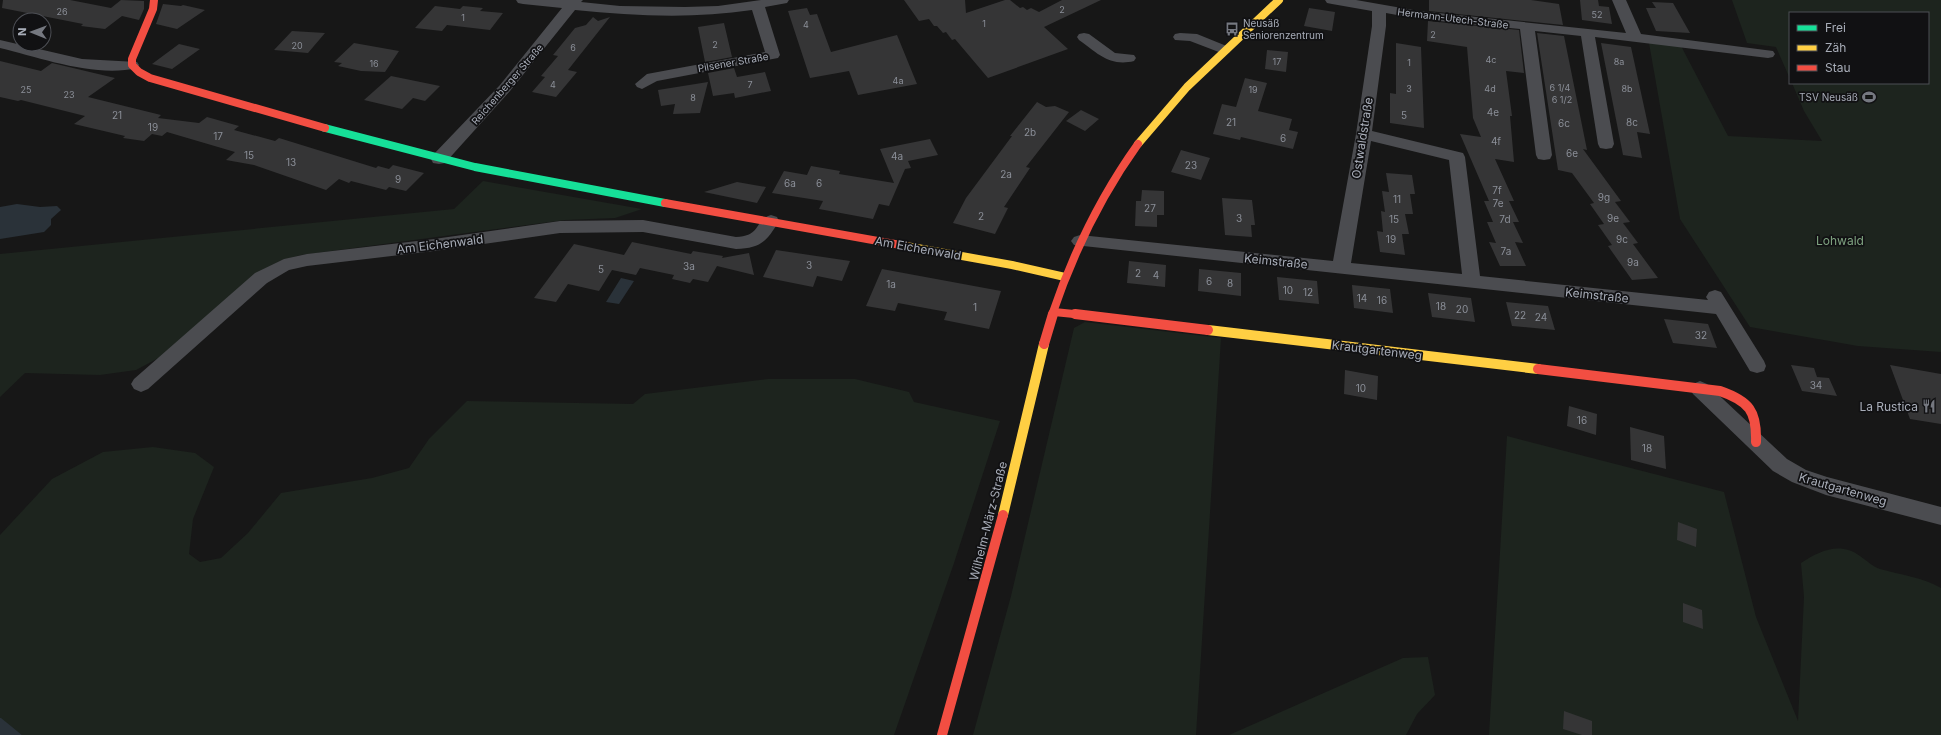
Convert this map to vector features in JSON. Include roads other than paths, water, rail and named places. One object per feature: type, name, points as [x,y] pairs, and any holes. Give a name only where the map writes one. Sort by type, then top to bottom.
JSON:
[{"type":"street","points":[[0,44],[86,64],[118,67],[132,65],[132,59],[153,9],[154,0]]},
{"type":"street","points":[[523,0],[574,3],[626,10],[685,12],[757,5],[782,0]]},
{"type":"street","name":"Wilhelm-März-Straße","points":[[942,735],[1000,528],[1054,312],[1065,277],[1080,241],[1118,172],[1149,127],[1194,78],[1262,13],[1279,0]]},
{"type":"street","name":"Hermann-Utech-Straße","points":[[1332,0],[1454,19],[1587,32],[1768,54]]},
{"type":"street","points":[[1619,0],[1636,38]]},
{"type":"street","name":"Reichenberger Straße","points":[[439,159],[505,88],[574,3]]},
{"type":"street","name":"Pilsener Straße","points":[[642,84],[652,77],[774,55],[757,5]]},
{"type":"street","name":"Ostwaldstraße","points":[[1341,268],[1364,134],[1379,26],[1378,8]]},
{"type":"street","points":[[1527,26],[1544,155]]},
{"type":"street","points":[[1587,32],[1606,144]]},
{"type":"street","points":[[1084,37],[1111,57],[1129,58]]},
{"type":"street","points":[[1180,37],[1192,37],[1224,50]]},
{"type":"street","name":"Am Eichenwald","points":[[132,65],[139,72],[150,78],[248,107],[439,159],[580,188],[1012,265],[1065,277]]},
{"type":"street","points":[[1364,134],[1457,157],[1472,282]]},
{"type":"street","name":"Am Eichenwald","points":[[142,384],[262,278],[284,264],[560,227],[616,225],[643,226],[736,244],[756,241],[762,236],[771,222]]},
{"type":"street","name":"Keimstraße","points":[[1080,241],[1472,282],[1718,301],[1757,366]]},
{"type":"street","name":"Krautgartenweg","points":[[1054,312],[1700,389],[1789,472],[1809,481],[1941,516]]},
{"type":"place","name":"Neusäß Seniorenzentrum","points":[[1232,29]]},
{"type":"place","name":"TSV Neusäß","points":[[1869,97]]},
{"type":"place","name":"La Rustica","points":[[1929,406]]},
{"type":"park label","name":"Lohwald","points":[[1840,240]]}]
